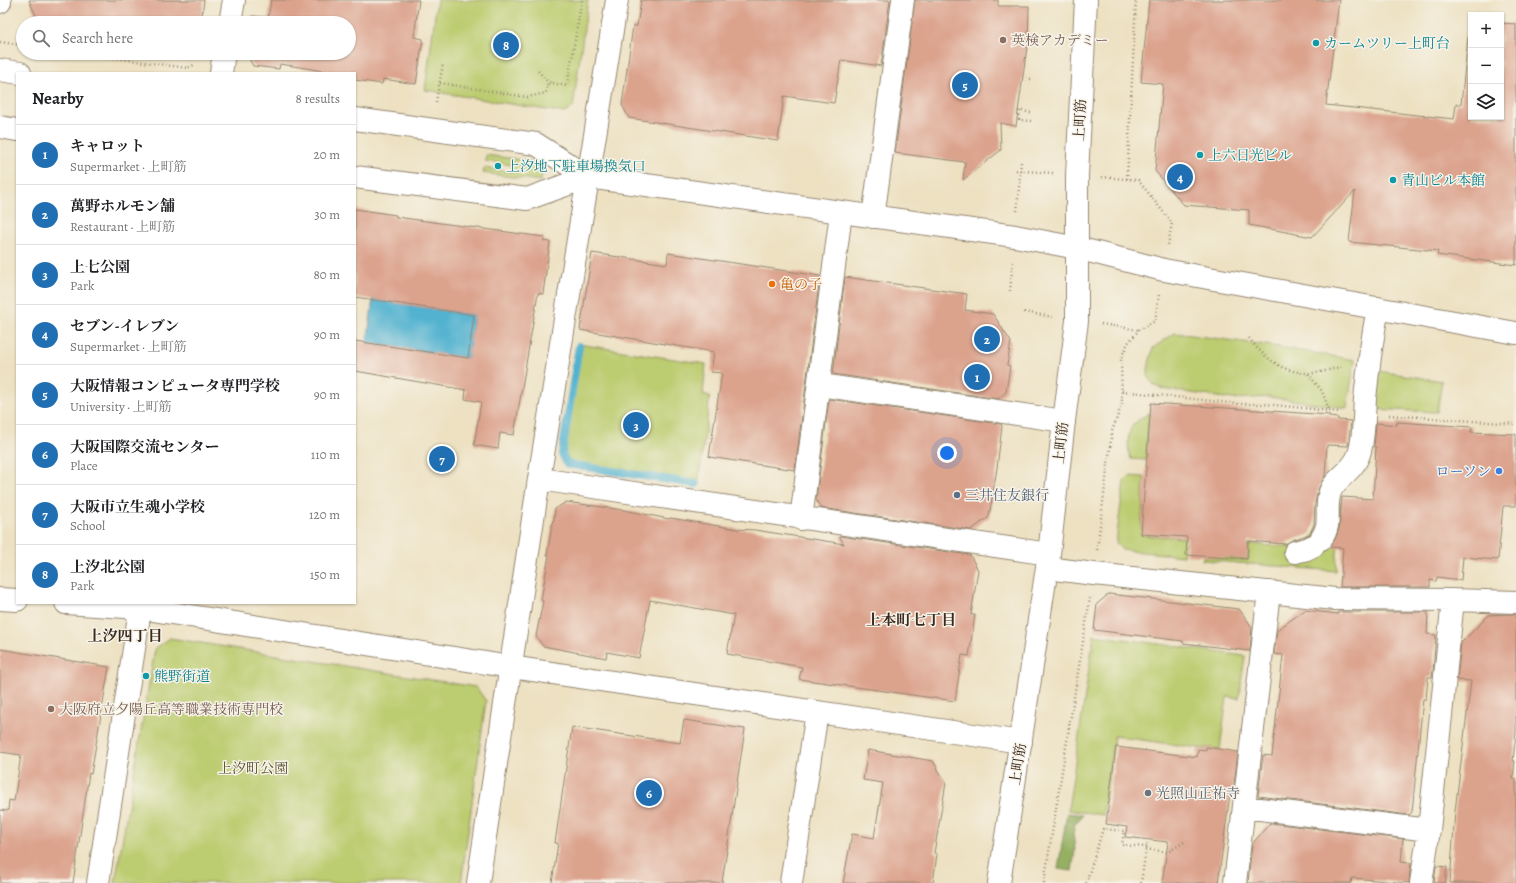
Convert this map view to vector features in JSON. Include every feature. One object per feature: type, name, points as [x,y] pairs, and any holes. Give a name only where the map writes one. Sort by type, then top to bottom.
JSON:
[{"type":"street","points":[[231,16],[234,0]]},
{"type":"street","points":[[478,883],[539,479],[616,0]]},
{"type":"street","points":[[873,217],[903,0]]},
{"type":"street","name":"上町筋","points":[[999,883],[1048,561],[1077,320],[1077,175],[1086,0]]},
{"type":"street","points":[[221,72],[223,60]]},
{"type":"street","points":[[0,70],[16,72]]},
{"type":"street","points":[[356,119],[536,144],[588,177],[1015,236],[1077,248],[1164,270],[1516,333]]},
{"type":"street","points":[[0,127],[16,130]]},
{"type":"street","points":[[356,178],[527,199],[588,177]]},
{"type":"street","points":[[801,519],[820,385],[841,212]]},
{"type":"street","points":[[1310,546],[1324,535],[1328,524],[1329,494],[1335,484],[1354,465],[1360,454],[1369,360],[1378,308]]},
{"type":"street","points":[[820,385],[1064,421]]},
{"type":"street","points":[[1325,474],[1338,470],[1349,462],[1356,452],[1362,437]]},
{"type":"street","points":[[539,479],[801,519],[1048,561],[1094,574],[1335,599],[1516,602]]},
{"type":"street","points":[[1235,883],[1269,592]]},
{"type":"street","points":[[0,599],[16,600]]},
{"type":"street","points":[[1422,883],[1453,600]]},
{"type":"street","points":[[103,604],[140,605],[511,667],[1021,742]]},
{"type":"street","points":[[98,883],[140,605]]},
{"type":"street","points":[[791,883],[817,712]]},
{"type":"street","points":[[1244,807],[1429,830]]},
{"type":"path","points":[[538,71],[548,82],[567,86],[582,0]]},
{"type":"path","points":[[1136,0],[1127,179],[1138,180],[1172,223]]},
{"type":"path","points":[[0,42],[16,44]]},
{"type":"path","points":[[128,60],[186,68],[194,65]]},
{"type":"path","points":[[436,102],[443,64]]},
{"type":"path","points":[[1022,79],[1033,79]]},
{"type":"path","points":[[440,83],[527,97],[546,94],[548,82]]},
{"type":"path","points":[[1031,121],[1019,120],[1019,111],[1032,113]]},
{"type":"path","points":[[1045,883],[1094,574],[1112,431],[1122,404],[1121,358],[1128,343],[1139,330],[1154,322]]},
{"type":"path","points":[[1249,338],[1265,356],[1274,363],[1296,372],[1307,374],[1369,360]]},
{"type":"path","points":[[1307,374],[1322,391],[1330,412]]},
{"type":"path","points":[[1122,391],[1238,404],[1265,404],[1330,412],[1516,424]]},
{"type":"path","points":[[1086,883],[1104,829],[1124,832],[1122,845],[1168,852],[1184,842]]},
{"type":"path","points":[[1141,883],[1147,843]]},
{"type":"green space","points":[[437,0],[588,0],[573,107],[565,113],[425,90]]},
{"type":"green space","points":[[486,155],[544,163],[541,181],[483,173],[484,168],[511,172],[512,165],[485,161]]},
{"type":"green space","points":[[1175,333],[1266,345],[1355,360],[1347,408],[1269,397],[1232,399],[1163,389],[1156,386],[1151,382],[1148,373],[1153,348]]},
{"type":"green space","points":[[578,344],[706,364],[703,394],[710,396],[698,485],[566,465],[561,455]]},
{"type":"green space","points":[[1378,371],[1442,381],[1437,412],[1371,409]]},
{"type":"green space","points":[[1149,413],[1146,460],[1131,459],[1128,442],[1131,428],[1137,421]]},
{"type":"green space","points":[[1129,476],[1144,477],[1141,535],[1185,538],[1183,556],[1122,550],[1116,542],[1124,481]]},
{"type":"green space","points":[[1336,501],[1340,502],[1336,571],[1202,560],[1203,557],[1248,560],[1249,544],[1294,547],[1300,557]]},
{"type":"green space","points":[[1094,635],[1245,656],[1239,698],[1227,697],[1220,749],[1206,747],[1206,749],[1114,736],[1103,815],[1068,810]]},
{"type":"green space","name":"上汐町公園","points":[[170,638],[476,687],[486,701],[461,883],[115,883],[155,649]]},
{"type":"green space","points":[[1067,813],[1083,815],[1075,824],[1073,833],[1075,850],[1072,871],[1058,869]]},
{"type":"water","points":[[373,299],[474,315],[468,358],[367,343]]},
{"type":"building","points":[[29,0],[204,0],[202,16],[36,16]]},
{"type":"building","points":[[271,0],[419,0],[414,37],[423,39],[416,84],[383,79],[382,84],[356,80],[356,72],[331,72],[280,64],[279,69],[253,66],[250,60],[356,60],[356,16],[268,16]]},
{"type":"building","points":[[641,0],[890,0],[881,66],[841,60],[834,103],[784,96],[778,141],[629,118],[622,105],[633,26],[637,26]]},
{"type":"building","points":[[915,0],[998,0],[998,6],[1029,6],[1028,47],[1016,126],[1000,123],[1001,150],[963,180],[965,162],[895,153]]},
{"type":"building","points":[[1149,0],[1339,0],[1326,105],[1454,119],[1456,104],[1461,104],[1468,38],[1468,120],[1504,120],[1504,23],[1516,24],[1516,265],[1437,255],[1438,251],[1349,242],[1355,191],[1312,237],[1249,225],[1249,210],[1184,205],[1155,171],[1163,84],[1141,82]]},
{"type":"building","points":[[356,209],[396,215],[396,217],[544,237],[544,241],[550,242],[543,294],[538,293],[514,435],[500,433],[498,449],[474,445],[481,402],[465,399],[466,390],[356,371],[356,341],[468,358],[474,315],[356,297]]},
{"type":"building","points":[[592,253],[667,264],[668,253],[820,276],[795,470],[709,457],[722,373],[711,372],[714,352],[580,330]]},
{"type":"building","points":[[845,277],[967,294],[965,310],[993,314],[1011,342],[1007,365],[1010,366],[1006,392],[998,399],[833,374]]},
{"type":"building","points":[[829,399],[1001,424],[997,468],[989,517],[971,530],[821,508],[816,500]]},
{"type":"building","points":[[1151,403],[1330,415],[1329,417],[1338,418],[1338,420],[1351,421],[1348,446],[1327,445],[1325,476],[1318,489],[1315,503],[1314,524],[1310,534],[1292,540],[1286,544],[1248,541],[1247,559],[1186,555],[1187,537],[1141,534]]},
{"type":"building","points":[[1397,422],[1472,427],[1471,432],[1516,434],[1516,506],[1503,506],[1498,560],[1463,557],[1461,580],[1437,577],[1436,581],[1430,580],[1430,587],[1340,587],[1343,548],[1330,547],[1339,529],[1342,497],[1373,499],[1376,423],[1397,425]]},
{"type":"building","points":[[566,502],[624,510],[669,519],[737,529],[755,530],[844,544],[839,536],[970,555],[978,570],[971,615],[975,615],[969,656],[962,655],[955,701],[799,679],[802,667],[727,654],[734,615],[650,600],[639,658],[607,652],[606,658],[543,646],[536,636],[543,601],[541,600],[549,555],[547,555],[555,509]]},
{"type":"building","points":[[1109,594],[1239,609],[1252,627],[1250,651],[1094,630],[1097,604]]},
{"type":"building","points":[[1305,610],[1338,614],[1338,612],[1428,612],[1427,634],[1436,635],[1433,671],[1432,677],[1428,677],[1426,699],[1423,699],[1412,812],[1409,815],[1258,796],[1263,755],[1272,756],[1283,655],[1274,654],[1277,630]]},
{"type":"building","points":[[1516,614],[1516,733],[1513,779],[1516,779],[1516,883],[1450,883],[1455,811],[1471,681],[1457,680],[1461,643],[1489,615]]},
{"type":"building","points":[[0,649],[109,667],[91,774],[89,773],[73,883],[0,883],[0,810],[8,811],[9,800],[14,801],[21,755],[0,752]]},
{"type":"building","points":[[684,720],[745,729],[722,883],[552,883],[558,843],[555,843],[572,727],[680,743]]},
{"type":"building","points":[[1116,747],[1197,757],[1198,749],[1206,750],[1206,747],[1238,752],[1233,794],[1230,794],[1218,883],[1162,883],[1168,842],[1125,837],[1127,827],[1106,824]]},
{"type":"building","points":[[868,750],[933,761],[946,783],[934,853],[937,854],[933,883],[843,883],[852,834],[874,838],[883,783],[863,780]]},
{"type":"building","points":[[1270,823],[1403,839],[1401,862],[1411,863],[1409,883],[1352,878],[1351,883],[1248,883],[1252,844]]},
{"type":"building","points":[[1436,866],[1447,867],[1445,883],[1434,883]]},
{"type":"waterway","points":[[579,346],[562,454],[567,464],[696,484]]},
{"type":"place","name":"英検アカデミー","points":[[1003,40]]},
{"type":"place","name":"カームツリー上町台","points":[[1316,43]]},
{"type":"place","name":"上汐北公園","points":[[506,45]]},
{"type":"place","name":"大阪情報コンピュータ専門学校","points":[[965,85]]},
{"type":"place","name":"上六日光ビル","points":[[1200,155]]},
{"type":"place","name":"上汐地下駐車場換気口","points":[[498,166]]},
{"type":"place","name":"セブン-イレブン","points":[[1180,177]]},
{"type":"place","name":"青山ビル本館","points":[[1393,180]]},
{"type":"place","name":"亀の子","points":[[772,284]]},
{"type":"place","name":"萬野ホルモン舗","points":[[987,339]]},
{"type":"place","name":"キャロット","points":[[977,377]]},
{"type":"place","name":"上七公園","points":[[636,425]]},
{"type":"place","name":"大阪市立生魂小学校","points":[[442,459]]},
{"type":"place","name":"ローソン","points":[[1499,471]]},
{"type":"place","name":"三井住友銀行","points":[[957,495]]},
{"type":"place","name":"熊野街道","points":[[146,676]]},
{"type":"place","name":"大阪府立夕陽丘高等職業技術専門校","points":[[51,709]]},
{"type":"place","name":"大阪国際交流センター","points":[[649,793]]},
{"type":"place","name":"光照山正祐寺","points":[[1148,793]]},
{"type":"district","name":"上本町七丁目","points":[[911,620]]},
{"type":"district","name":"上汐四丁目","points":[[125,636]]}]
